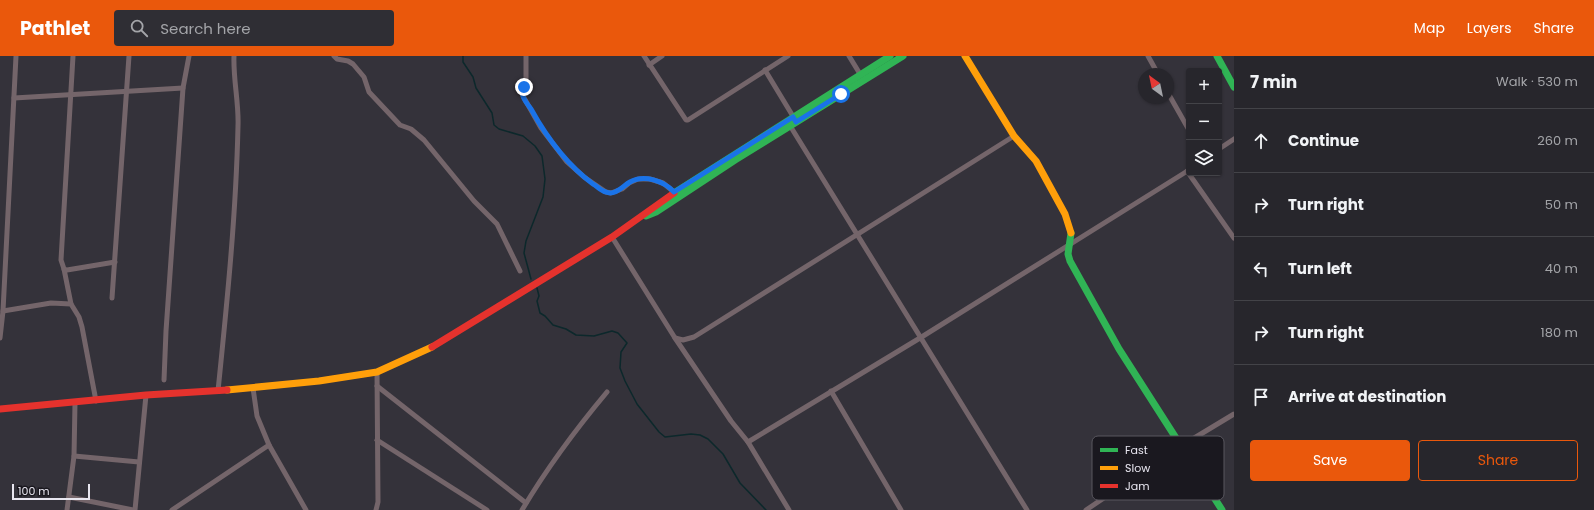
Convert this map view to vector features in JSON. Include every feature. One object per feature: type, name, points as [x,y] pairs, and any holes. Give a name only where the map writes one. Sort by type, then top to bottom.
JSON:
[{"type":"main road","points":[[638,220],[656,212],[860,74],[890,56]]},
{"type":"main road","points":[[0,409],[146,395],[218,391],[319,382],[377,372],[429,349],[612,237],[638,220],[674,192],[791,121],[903,56]]},
{"type":"main road","points":[[966,56],[1014,136],[1036,161],[1065,214],[1072,233],[1068,254],[1072,266],[1120,349],[1175,436]]},
{"type":"main road","points":[[1221,57],[1234,87]]},
{"type":"main road","points":[[1216,500],[1222,510]]},
{"type":"street","points":[[0,338],[3,311],[16,56]]},
{"type":"street","points":[[73,56],[61,260],[71,304],[79,317],[82,327],[96,401]]},
{"type":"street","points":[[112,298],[129,56]]},
{"type":"street","points":[[164,380],[167,315],[183,88],[189,56]]},
{"type":"street","points":[[218,391],[230,275],[238,151],[234,56]]},
{"type":"street","points":[[334,56],[348,60],[353,64],[364,77],[369,92],[400,125],[411,129],[424,140],[474,201],[497,224],[520,271]]},
{"type":"street","points":[[526,56],[526,79],[523,96],[541,128],[567,162],[584,177],[606,192],[611,193],[622,189],[629,182],[638,178],[650,179],[663,183],[674,192]]},
{"type":"street","points":[[644,56],[686,120],[788,56]]},
{"type":"street","points":[[649,65],[662,56]]},
{"type":"street","points":[[849,56],[860,74]]},
{"type":"street","points":[[1148,56],[1155,68]]},
{"type":"street","points":[[765,70],[791,121],[857,235],[1027,510]]},
{"type":"street","points":[[14,98],[71,96],[126,90],[183,88]]},
{"type":"street","points":[[1174,104],[1186,125]]},
{"type":"street","points":[[675,338],[683,340],[694,337],[1014,136]]},
{"type":"street","points":[[1222,147],[1234,138]]},
{"type":"street","points":[[748,442],[920,338],[1186,172]]},
{"type":"street","points":[[1191,176],[1234,238]]},
{"type":"street","points":[[612,237],[675,338],[731,421],[748,442],[789,510]]},
{"type":"street","points":[[64,269],[67,270],[115,262]]},
{"type":"street","points":[[3,311],[51,303],[71,304]]},
{"type":"street","points":[[376,510],[378,502],[377,372]]},
{"type":"street","points":[[377,386],[526,503]]},
{"type":"street","points":[[253,388],[258,416],[269,445],[306,510]]},
{"type":"street","points":[[522,510],[580,424],[607,392]]},
{"type":"street","points":[[831,392],[901,510]]},
{"type":"street","points":[[69,497],[134,510],[146,395]]},
{"type":"street","points":[[67,510],[74,456],[75,403]]},
{"type":"street","points":[[1198,436],[1234,414]]},
{"type":"street","points":[[377,440],[487,510]]},
{"type":"street","points":[[172,510],[269,445]]},
{"type":"street","points":[[74,456],[139,462]]},
{"type":"street","points":[[1086,510],[1101,500]]},
{"type":"waterway","points":[[463,56],[463,62],[473,77],[476,88],[492,113],[494,125],[499,129],[523,136],[535,146],[542,156],[545,179],[543,197],[526,241],[524,253],[531,279]]},
{"type":"waterway","points":[[537,288],[539,296],[537,301],[540,313],[553,325],[566,329],[576,335],[594,336],[612,331],[618,333],[627,343],[621,352],[620,368],[625,381],[637,404],[659,432],[665,437],[691,434],[700,435],[708,439],[723,454],[740,483],[766,510]]},
{"type":"traffic: fast","points":[[674,193],[890,56]]},
{"type":"traffic: fast","points":[[646,216],[656,212],[735,160],[903,56]]},
{"type":"traffic: fast","points":[[1217,56],[1234,87]]},
{"type":"traffic: fast","points":[[1071,233],[1068,254],[1070,261],[1119,349],[1175,436]]},
{"type":"traffic: fast","points":[[1216,500],[1222,510]]},
{"type":"traffic: slow","points":[[965,56],[1014,136],[1036,161],[1065,214],[1071,233]]},
{"type":"traffic: slow","points":[[227,390],[319,381],[377,372],[432,347]]},
{"type":"traffic: jam","points":[[432,347],[612,237],[674,193]]},
{"type":"traffic: jam","points":[[0,409],[146,395],[227,390]]},
{"type":"route","points":[[524,87],[523,96],[541,128],[567,162],[601,189],[611,193],[622,189],[629,182],[638,178],[650,179],[663,183],[669,186],[674,192],[793,117],[796,122],[841,94]]}]
